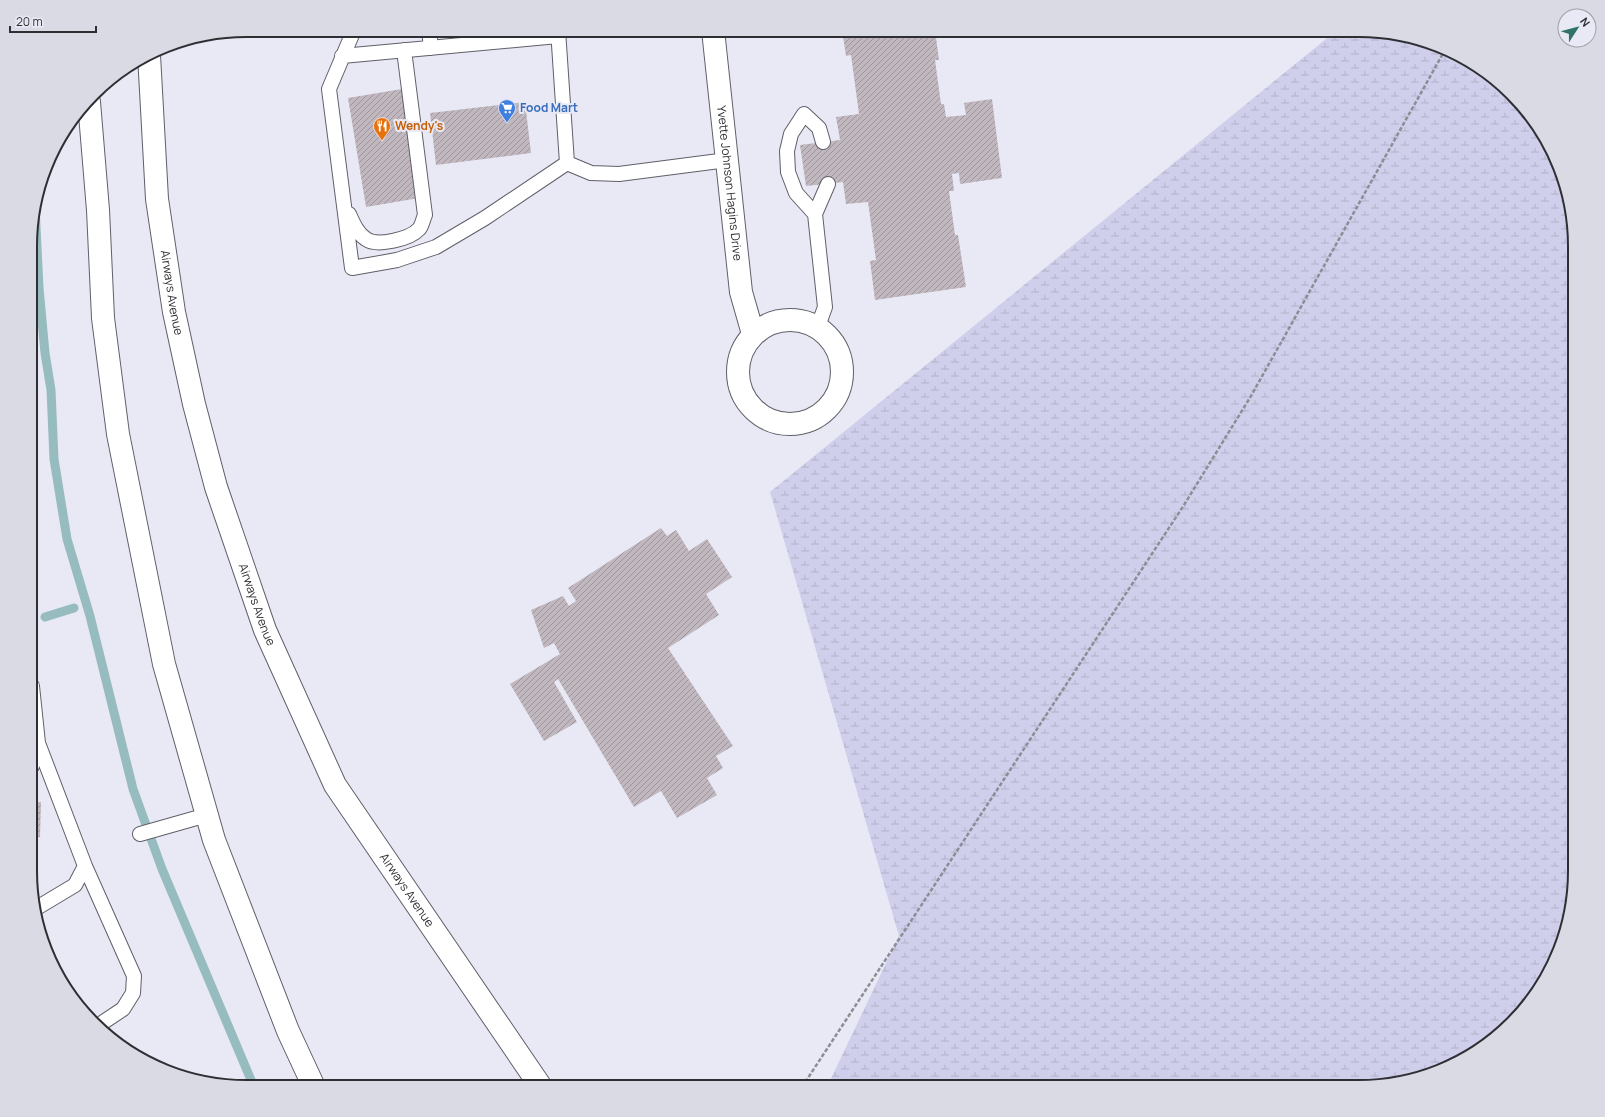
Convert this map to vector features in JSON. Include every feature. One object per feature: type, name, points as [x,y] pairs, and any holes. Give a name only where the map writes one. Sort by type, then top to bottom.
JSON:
[{"type":"main road","name":"Yvette Johnson Hagins Drive","points":[[714,37],[741,292],[753,334]]},
{"type":"main road","name":"Airways Avenue","points":[[149,61],[157,199],[178,328],[194,404],[216,487],[265,630],[335,785],[536,1080]]},
{"type":"main road","points":[[89,107],[98,210],[103,318],[118,434],[164,664],[214,840],[288,1031],[311,1080]]},
{"type":"main road","points":[[791,320],[809,324],[817,329],[824,333],[833,343],[840,360],[842,378],[837,395],[826,410],[806,422],[788,425],[770,421],[755,411],[746,401],[739,385],[738,366],[743,349],[753,334],[773,323],[791,320]]},
{"type":"lane","points":[[351,37],[329,89],[352,268],[397,260],[436,247],[486,218],[567,163]]},
{"type":"lane","points":[[430,37],[431,48]]},
{"type":"lane","points":[[467,37],[468,44]]},
{"type":"lane","points":[[342,56],[468,44],[499,37]]},
{"type":"lane","points":[[558,37],[567,163]]},
{"type":"lane","points":[[344,202],[357,230],[367,240],[378,242],[406,238],[419,229],[426,215],[404,50]]},
{"type":"lane","points":[[815,214],[796,193],[788,172],[786,151],[791,134],[804,114],[819,128],[824,142]]},
{"type":"lane","points":[[567,163],[591,173],[619,174],[727,160]]},
{"type":"lane","points":[[817,329],[825,307],[815,214],[828,184]]},
{"type":"lane","points":[[37,734],[38,743],[85,866],[134,976],[133,993],[123,1009],[103,1023]]},
{"type":"lane","points":[[140,834],[207,815]]},
{"type":"lane","points":[[39,902],[75,885],[85,866]]},
{"type":"path","points":[[807,1080],[1184,506],[1251,396],[1442,55]]},
{"type":"green space","points":[[1328,37],[1373,37],[1413,44],[1439,53],[1475,72],[1507,98],[1525,119],[1540,141],[1552,166],[1561,192],[1568,232],[1568,885],[1564,912],[1557,938],[1546,964],[1533,987],[1507,1019],[1486,1037],[1464,1052],[1439,1064],[1413,1073],[1373,1080],[830,1080],[899,936],[770,492]]},
{"type":"building","points":[[843,37],[936,37],[939,60],[935,60],[941,104],[944,104],[946,117],[966,115],[964,103],[992,99],[1002,178],[960,184],[959,173],[952,174],[954,191],[949,191],[955,235],[958,235],[966,287],[875,300],[870,261],[876,260],[868,202],[846,204],[843,182],[806,186],[800,145],[840,140],[836,117],[859,114],[851,55],[846,56]]},
{"type":"building","points":[[402,89],[419,198],[366,207],[348,98]]},
{"type":"building","points":[[525,102],[531,153],[436,165],[430,113]]},
{"type":"building","points":[[661,528],[667,536],[676,530],[689,551],[707,539],[732,577],[706,594],[719,615],[668,648],[733,746],[716,756],[723,768],[707,778],[717,795],[677,818],[661,791],[634,807],[558,679],[554,682],[577,722],[544,741],[510,684],[560,654],[554,643],[544,648],[531,610],[563,596],[569,606],[576,601],[568,588]]},
{"type":"building","points":[[37,802],[41,802],[40,837],[37,837]]},
{"type":"waterway","points":[[37,247],[45,353],[51,390],[54,459],[67,539],[90,616],[133,789],[162,869],[251,1080]]},
{"type":"waterway","points":[[45,617],[74,608]]},
{"type":"place","name":"Food Mart","points":[[507,123]]},
{"type":"place","name":"Wendy's","points":[[382,141]]}]
